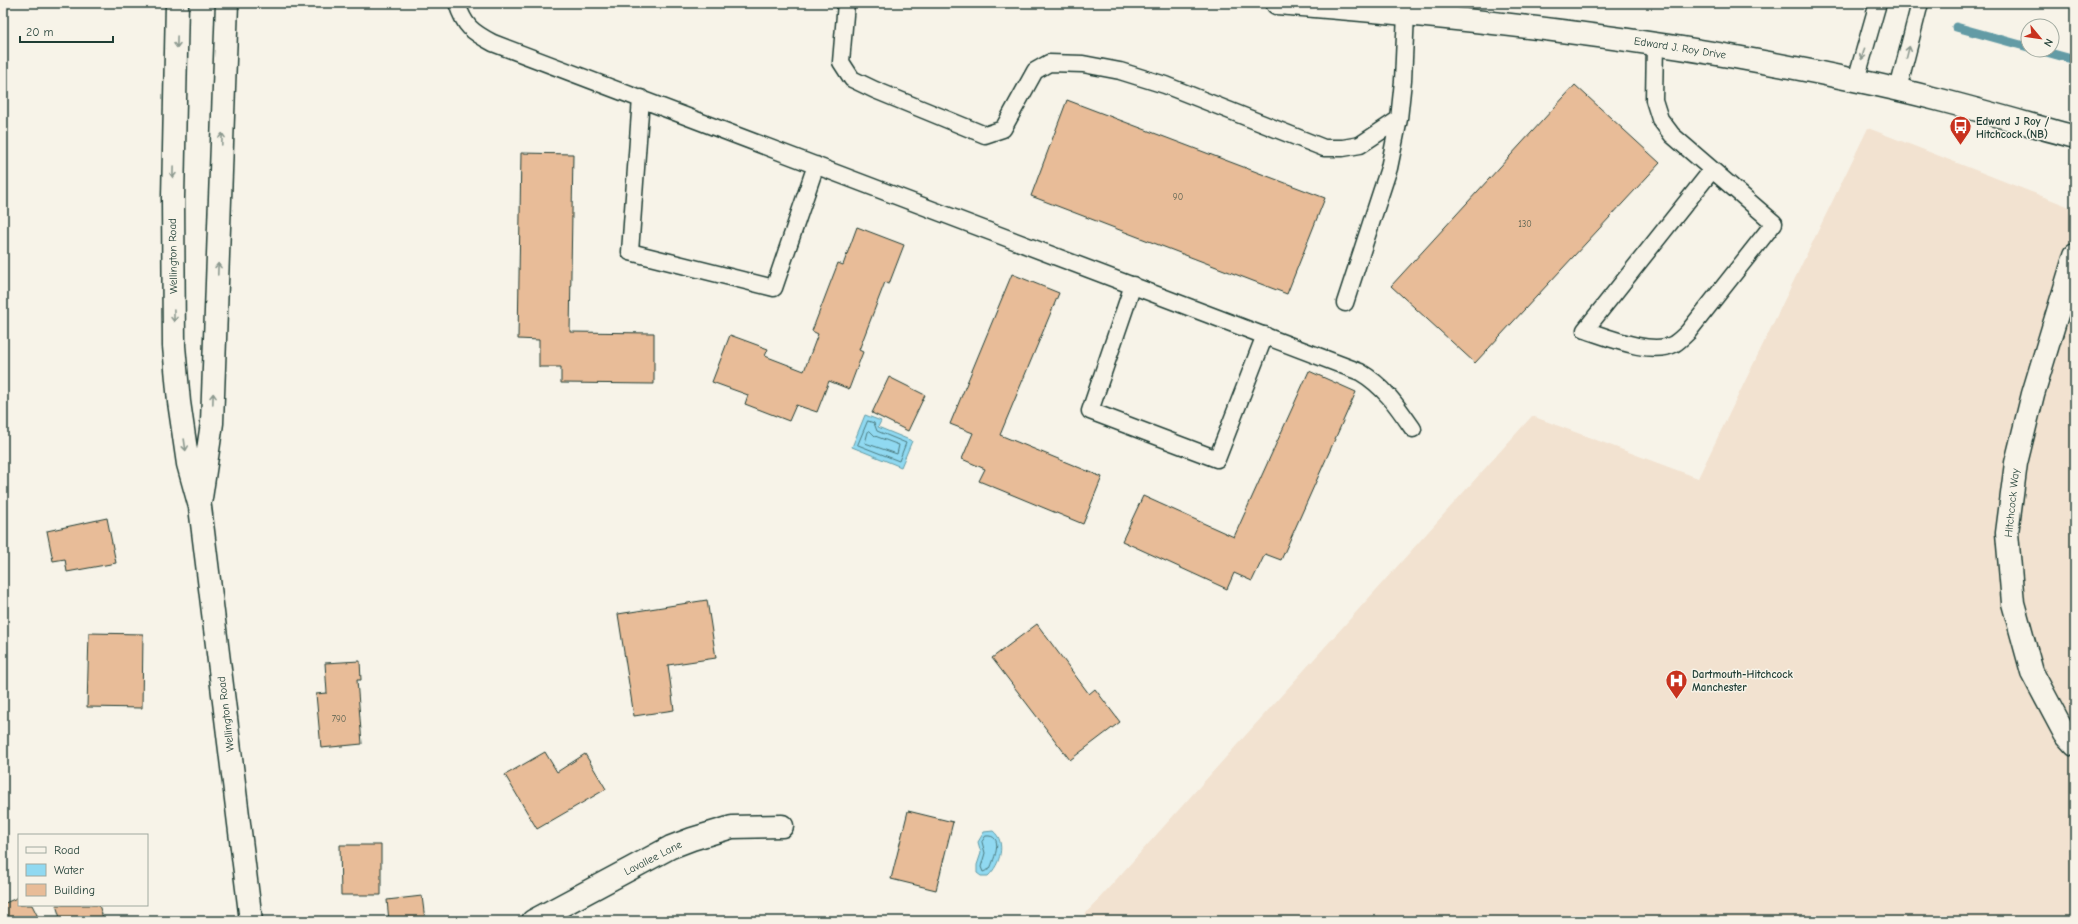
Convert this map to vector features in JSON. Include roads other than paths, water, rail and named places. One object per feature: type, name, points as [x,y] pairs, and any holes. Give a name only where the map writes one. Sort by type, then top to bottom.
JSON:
[{"type":"street","name":"Wellington Road","points":[[177,3],[173,198],[174,346],[179,402],[188,464],[200,507],[251,921]]},
{"type":"street","name":"Wellington Road","points":[[200,507],[212,423],[227,3]]},
{"type":"street","name":"Edward J. Roy Drive","points":[[1277,3],[1406,13],[1655,43],[1856,80],[2075,137]]},
{"type":"street","name":"Hitchcock Way","points":[[2075,255],[2033,394],[2016,463],[2007,533],[2013,603],[2032,672],[2065,734],[2075,745]]},
{"type":"street","name":"Lavallee Lane","points":[[533,921],[671,847],[732,827],[782,826]]},
{"type":"lane","points":[[457,3],[461,16],[468,28],[493,43],[1344,365],[1374,381],[1395,403],[1414,429]]},
{"type":"lane","points":[[846,3],[841,62],[852,79],[875,90],[985,135],[1003,129],[1035,71],[1049,63],[1084,64],[1120,71],[1166,85],[1324,148],[1343,148],[1360,145],[1399,119]]},
{"type":"lane","points":[[1856,80],[1878,3]]},
{"type":"lane","points":[[1898,90],[1920,3]]},
{"type":"lane","points":[[1345,303],[1389,168],[1399,119],[1403,81],[1406,13]]},
{"type":"lane","points":[[1655,43],[1654,100],[1660,119],[1672,135],[1774,223],[1698,320],[1688,332],[1674,344],[1663,347],[1643,347],[1585,330],[1712,170]]},
{"type":"lane","points":[[641,98],[630,252],[774,288],[816,165]]},
{"type":"lane","points":[[1133,285],[1090,411],[1217,458],[1265,335]]},
{"type":"water","points":[[865,415],[881,421],[878,427],[912,441],[901,467],[852,447]]},
{"type":"water","points":[[993,831],[1000,841],[1001,847],[999,860],[988,876],[981,876],[977,873],[977,865],[981,853],[978,842],[984,832]]},
{"type":"waterway","points":[[1956,27],[2020,45]]},
{"type":"waterway","points":[[2060,56],[2075,60]]},
{"type":"place","name":"Edward J Roy / Hitchcock (NB)","points":[[1960,146]]},
{"type":"place","name":"Dartmouth-Hitchcock Manchester","points":[[1676,700]]}]
